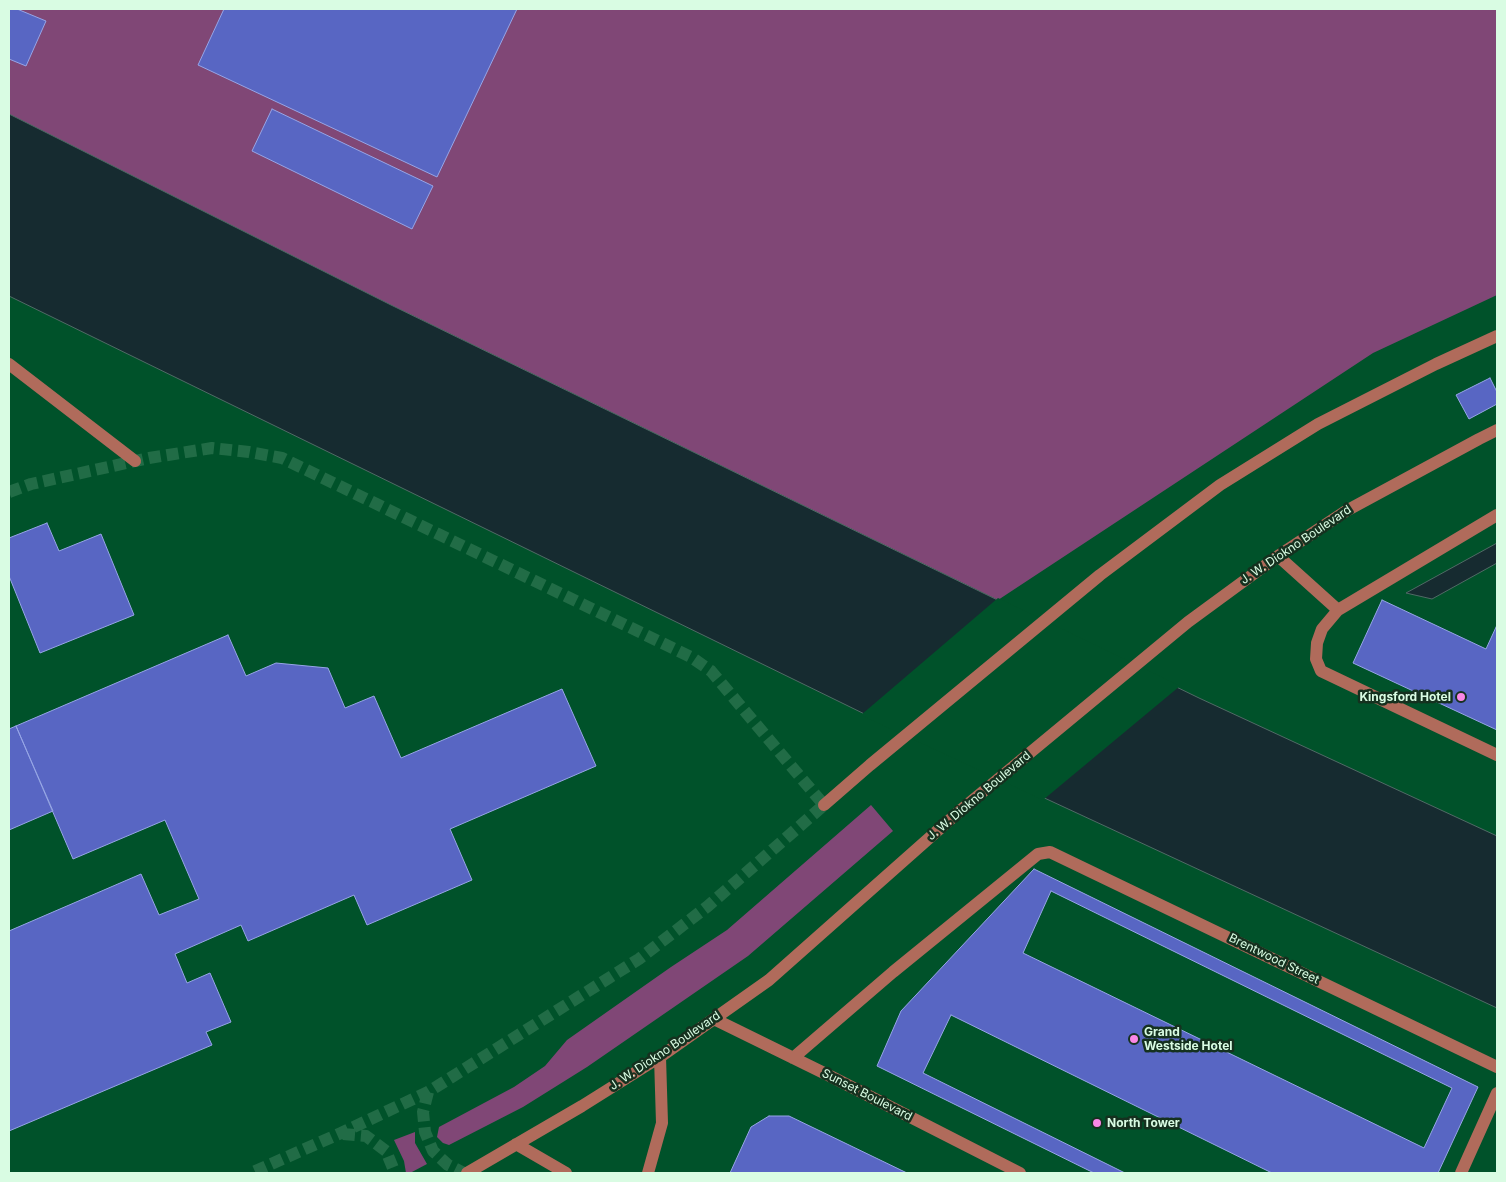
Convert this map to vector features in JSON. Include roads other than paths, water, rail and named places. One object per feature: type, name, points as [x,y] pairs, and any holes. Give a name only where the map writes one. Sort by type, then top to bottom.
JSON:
[{"type":"street","points":[[824,806],[870,765],[1100,575],[1220,485],[1318,424],[1436,364],[1497,336]]},
{"type":"street","points":[[9,364],[135,460]]},
{"type":"street","name":"J. W. Diokno Boulevard","points":[[467,1173],[660,1058],[769,980],[962,809],[1188,622],[1278,556],[1346,511],[1497,430]]},
{"type":"street","points":[[1497,515],[1338,610],[1322,629],[1317,642],[1316,659],[1321,671],[1497,755]]},
{"type":"street","points":[[1278,556],[1338,610]]},
{"type":"street","name":"Brentwood Street","points":[[793,1058],[893,972],[1030,860],[1038,854],[1050,852],[1497,1066]]},
{"type":"street","name":"Sunset Boulevard","points":[[714,1019],[1020,1173]]},
{"type":"street","points":[[648,1173],[662,1123],[660,1058]]},
{"type":"street","points":[[1461,1173],[1497,1092]]},
{"type":"street","points":[[516,1144],[566,1173]]},
{"type":"water","points":[[9,114],[391,305],[1199,698],[1497,836],[1497,1008],[885,724],[9,296]]},
{"type":"water","points":[[1497,543],[1497,563],[1432,599],[1406,593]]},
{"type":"tunnel","points":[[9,492],[31,484],[149,458],[212,448],[282,458],[691,657],[711,671],[824,805],[708,906],[639,959],[428,1092],[251,1173]]},
{"type":"tunnel","points":[[428,1092],[423,1112],[425,1132],[433,1151],[448,1165],[464,1173]]},
{"type":"tunnel","points":[[343,1134],[366,1136],[386,1151],[395,1173]]},
{"type":"place","name":"Kingsford Hotel","points":[[1461,697]]},
{"type":"place","name":"Grand Westside Hotel","points":[[1134,1039]]},
{"type":"place","name":"North Tower","points":[[1097,1123]]}]
